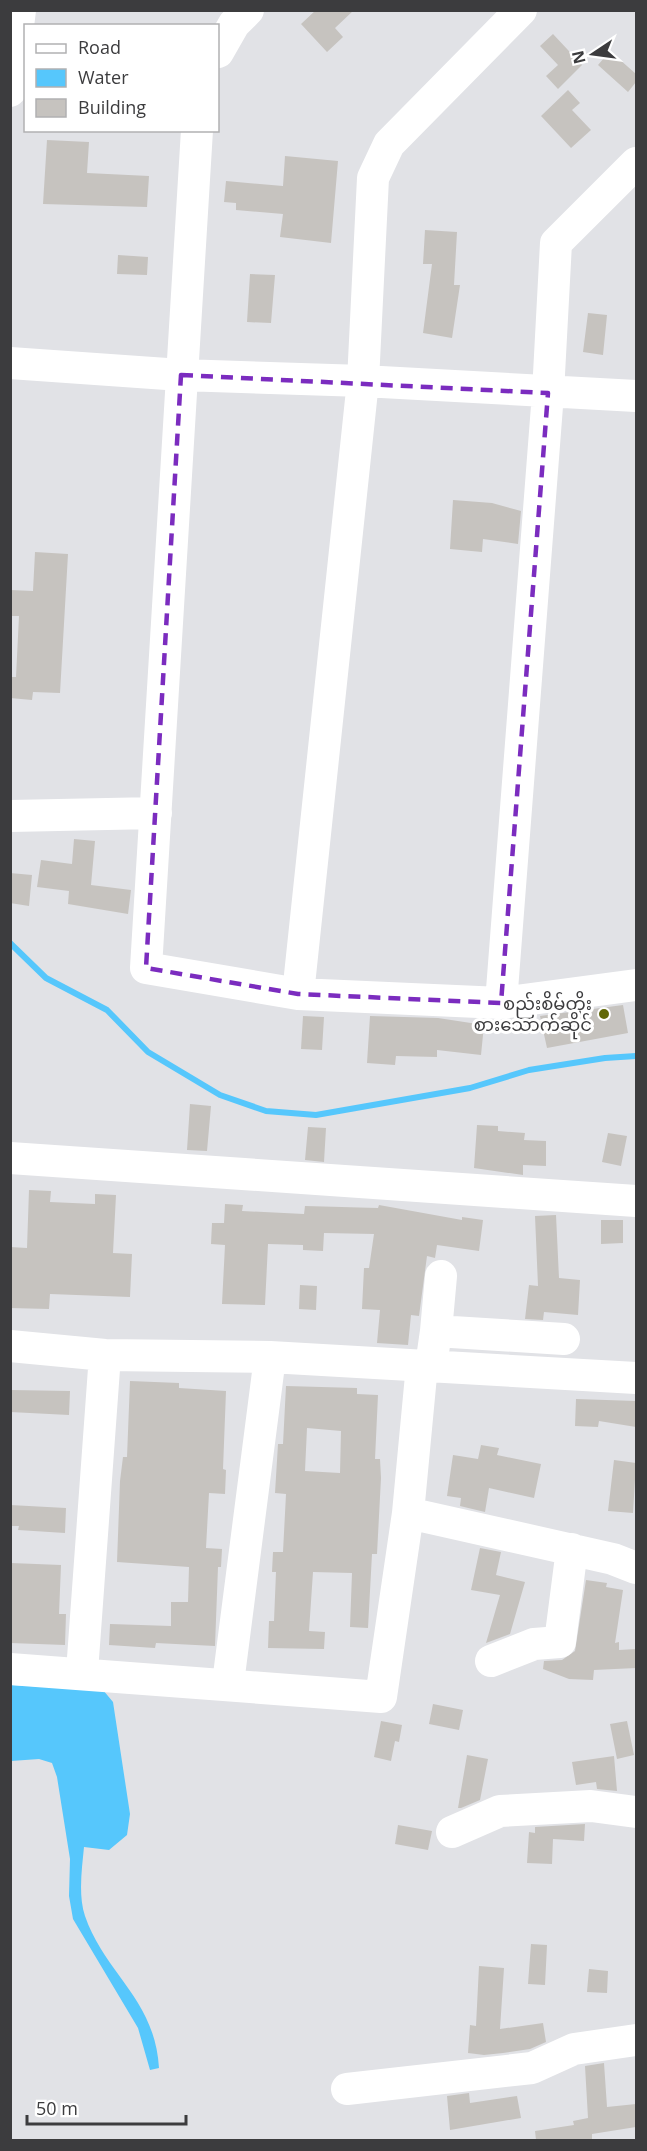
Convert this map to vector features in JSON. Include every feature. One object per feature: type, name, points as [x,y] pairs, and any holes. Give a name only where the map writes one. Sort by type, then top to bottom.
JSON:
[{"type":"street","points":[[10,91],[20,10]]},
{"type":"street","points":[[219,50],[234,24],[248,10]]},
{"type":"street","points":[[298,994],[363,381],[374,178],[389,144],[522,10]]},
{"type":"street","points":[[196,132],[147,968],[298,994],[501,1003],[636,985]]},
{"type":"street","points":[[501,1003],[548,393],[556,243],[636,163]]},
{"type":"street","points":[[10,363],[181,375],[363,381],[548,393],[636,396]]},
{"type":"street","points":[[10,816],[156,813]]},
{"type":"street","points":[[10,1158],[636,1201]]},
{"type":"street","points":[[10,1669],[228,1683],[381,1697],[408,1513],[426,1366],[436,1331],[441,1276]]},
{"type":"street","points":[[436,1331],[564,1339]]},
{"type":"street","points":[[10,1346],[105,1355],[270,1357],[636,1378]]},
{"type":"street","points":[[82,1672],[105,1355]]},
{"type":"street","points":[[228,1683],[270,1357]]},
{"type":"street","points":[[408,1513],[572,1549],[613,1559],[636,1568]]},
{"type":"street","points":[[491,1661],[534,1644],[560,1641],[572,1549]]},
{"type":"street","points":[[452,1832],[500,1811],[591,1806],[636,1812]]},
{"type":"street","points":[[347,2089],[532,2068],[574,2049],[636,2040]]},
{"type":"highlighted area","points":[[181,375],[548,393],[501,1003],[298,994],[146,968]]},
{"type":"water","points":[[11,1685],[103,1690],[113,1702],[130,1814],[127,1835],[109,1850],[84,1847],[81,1882],[83,1908],[104,1955],[128,1988],[149,2023],[159,2068],[150,2070],[138,2028],[73,1919],[69,1896],[70,1859],[57,1777],[52,1763],[39,1759],[11,1761]]},
{"type":"building","points":[[316,10],[354,10],[335,28],[343,37],[327,52],[301,24]]},
{"type":"building","points":[[553,34],[582,65],[558,89],[546,76],[558,65],[540,46]]},
{"type":"building","points":[[610,51],[636,74],[636,82],[628,92],[598,65]]},
{"type":"building","points":[[568,90],[580,103],[572,110],[591,130],[571,148],[541,116]]},
{"type":"building","points":[[47,140],[89,142],[87,173],[149,176],[147,207],[43,204]]},
{"type":"building","points":[[285,156],[338,161],[331,243],[280,237],[283,214],[236,210],[236,203],[224,202],[226,181],[283,186]]},
{"type":"building","points":[[425,230],[457,232],[454,285],[460,285],[452,338],[423,333],[432,264],[423,264]]},
{"type":"building","points":[[118,255],[148,257],[147,275],[117,274]]},
{"type":"building","points":[[250,274],[275,275],[271,323],[247,322]]},
{"type":"building","points":[[588,313],[607,315],[603,355],[583,352]]},
{"type":"building","points":[[453,500],[492,503],[521,511],[518,544],[483,539],[482,552],[450,549]]},
{"type":"building","points":[[35,552],[68,554],[60,693],[33,692],[32,700],[10,698],[10,677],[16,677],[19,616],[10,616],[10,590],[33,591]]},
{"type":"building","points":[[74,839],[95,841],[91,885],[131,890],[128,914],[68,904],[69,891],[37,887],[41,860],[72,864]]},
{"type":"building","points":[[10,873],[32,875],[29,906],[10,903]]},
{"type":"building","points":[[623,1005],[628,1033],[547,1048],[540,1016]]},
{"type":"building","points":[[303,1016],[324,1017],[322,1050],[301,1049]]},
{"type":"building","points":[[370,1016],[438,1018],[484,1025],[481,1055],[437,1050],[437,1057],[396,1056],[395,1065],[367,1063]]},
{"type":"building","points":[[190,1104],[211,1106],[207,1151],[187,1150]]},
{"type":"building","points":[[477,1125],[498,1126],[498,1131],[525,1133],[524,1140],[546,1141],[546,1166],[523,1165],[523,1175],[474,1168]]},
{"type":"building","points":[[308,1127],[326,1128],[324,1162],[305,1160]]},
{"type":"building","points":[[608,1133],[627,1136],[621,1166],[602,1162]]},
{"type":"building","points":[[29,1190],[51,1191],[50,1202],[95,1204],[95,1194],[116,1195],[113,1253],[132,1254],[130,1297],[50,1294],[49,1309],[10,1308],[10,1247],[27,1248]]},
{"type":"building","points":[[225,1204],[243,1205],[242,1211],[304,1214],[305,1206],[378,1208],[379,1205],[462,1220],[462,1217],[483,1220],[479,1251],[437,1245],[435,1258],[427,1256],[419,1316],[411,1315],[408,1345],[377,1343],[380,1310],[362,1309],[364,1268],[369,1268],[374,1234],[324,1233],[323,1251],[303,1250],[303,1245],[268,1244],[265,1305],[222,1304],[225,1245],[211,1244],[212,1223],[224,1223]]},
{"type":"building","points":[[556,1215],[559,1278],[580,1280],[578,1315],[544,1312],[543,1320],[525,1319],[529,1285],[538,1286],[535,1216]]},
{"type":"building","points":[[601,1220],[623,1220],[623,1243],[601,1244]]},
{"type":"building","points":[[300,1285],[317,1286],[316,1310],[299,1309]]},
{"type":"building","points":[[130,1381],[179,1383],[179,1388],[226,1391],[223,1469],[226,1470],[225,1494],[209,1493],[206,1548],[222,1549],[221,1567],[218,1567],[215,1646],[156,1643],[155,1648],[109,1645],[110,1624],[171,1626],[171,1602],[188,1602],[189,1567],[117,1562],[120,1481],[123,1457],[127,1457]]},
{"type":"building","points":[[286,1386],[357,1388],[357,1394],[378,1395],[375,1459],[380,1459],[381,1478],[377,1554],[372,1554],[368,1628],[350,1627],[352,1573],[313,1572],[309,1631],[325,1632],[324,1649],[268,1648],[269,1621],[274,1621],[276,1572],[272,1572],[273,1552],[283,1552],[286,1494],[275,1493],[278,1444],[283,1444]],"holes":[[[307,1428],[341,1431],[340,1473],[305,1471]]]},
{"type":"building","points":[[10,1390],[70,1391],[69,1415],[10,1412]]},
{"type":"building","points":[[576,1399],[636,1401],[636,1427],[599,1421],[598,1427],[575,1426]]},
{"type":"building","points":[[481,1445],[499,1448],[497,1455],[541,1464],[534,1498],[489,1488],[485,1512],[460,1506],[461,1498],[447,1496],[453,1455],[478,1459]]},
{"type":"building","points":[[614,1460],[636,1463],[633,1513],[608,1511]]},
{"type":"building","points":[[10,1505],[66,1508],[65,1533],[18,1530],[19,1526],[10,1526]]},
{"type":"building","points":[[480,1548],[501,1552],[496,1575],[525,1582],[510,1634],[486,1643],[500,1595],[471,1590]]},
{"type":"building","points":[[11,1563],[61,1565],[59,1614],[66,1614],[65,1645],[10,1643]]},
{"type":"building","points":[[586,1580],[607,1583],[606,1587],[623,1590],[615,1643],[619,1642],[619,1650],[636,1649],[636,1668],[594,1670],[593,1680],[569,1679],[543,1669],[544,1661],[562,1660],[575,1651]]},
{"type":"building","points":[[433,1704],[463,1710],[459,1730],[429,1724]]},
{"type":"building","points":[[381,1721],[402,1725],[399,1742],[395,1741],[391,1761],[374,1757]]},
{"type":"building","points":[[627,1721],[634,1755],[617,1759],[610,1724]]},
{"type":"building","points":[[467,1755],[488,1759],[480,1800],[458,1808]]},
{"type":"building","points":[[614,1756],[617,1791],[597,1789],[596,1782],[576,1785],[572,1762]]},
{"type":"building","points":[[585,1824],[584,1841],[553,1839],[552,1864],[527,1863],[529,1832],[535,1833],[535,1827]]},
{"type":"building","points":[[398,1825],[432,1831],[428,1850],[395,1844]]},
{"type":"building","points":[[531,1944],[547,1945],[545,1985],[528,1984]]},
{"type":"building","points":[[479,1966],[504,1968],[500,2029],[543,2023],[546,2042],[530,2049],[503,2053],[484,2055],[468,2053],[470,2025],[476,2026]]},
{"type":"building","points":[[589,1969],[608,1971],[607,1993],[587,1992]]},
{"type":"building","points":[[604,2063],[607,2107],[636,2104],[636,2127],[592,2134],[592,2140],[536,2140],[535,2131],[574,2125],[573,2121],[588,2118],[585,2066]]},
{"type":"building","points":[[469,2093],[470,2103],[517,2096],[521,2118],[450,2130],[447,2096]]},
{"type":"waterway","points":[[10,943],[46,978],[107,1010],[148,1052],[220,1095],[266,1111],[316,1115],[470,1088],[529,1070],[605,1058],[636,1056]]},
{"type":"place","name":"စည်းစိမ်တိုး စားသောက်ဆိုင်","points":[[604,1014]]}]
